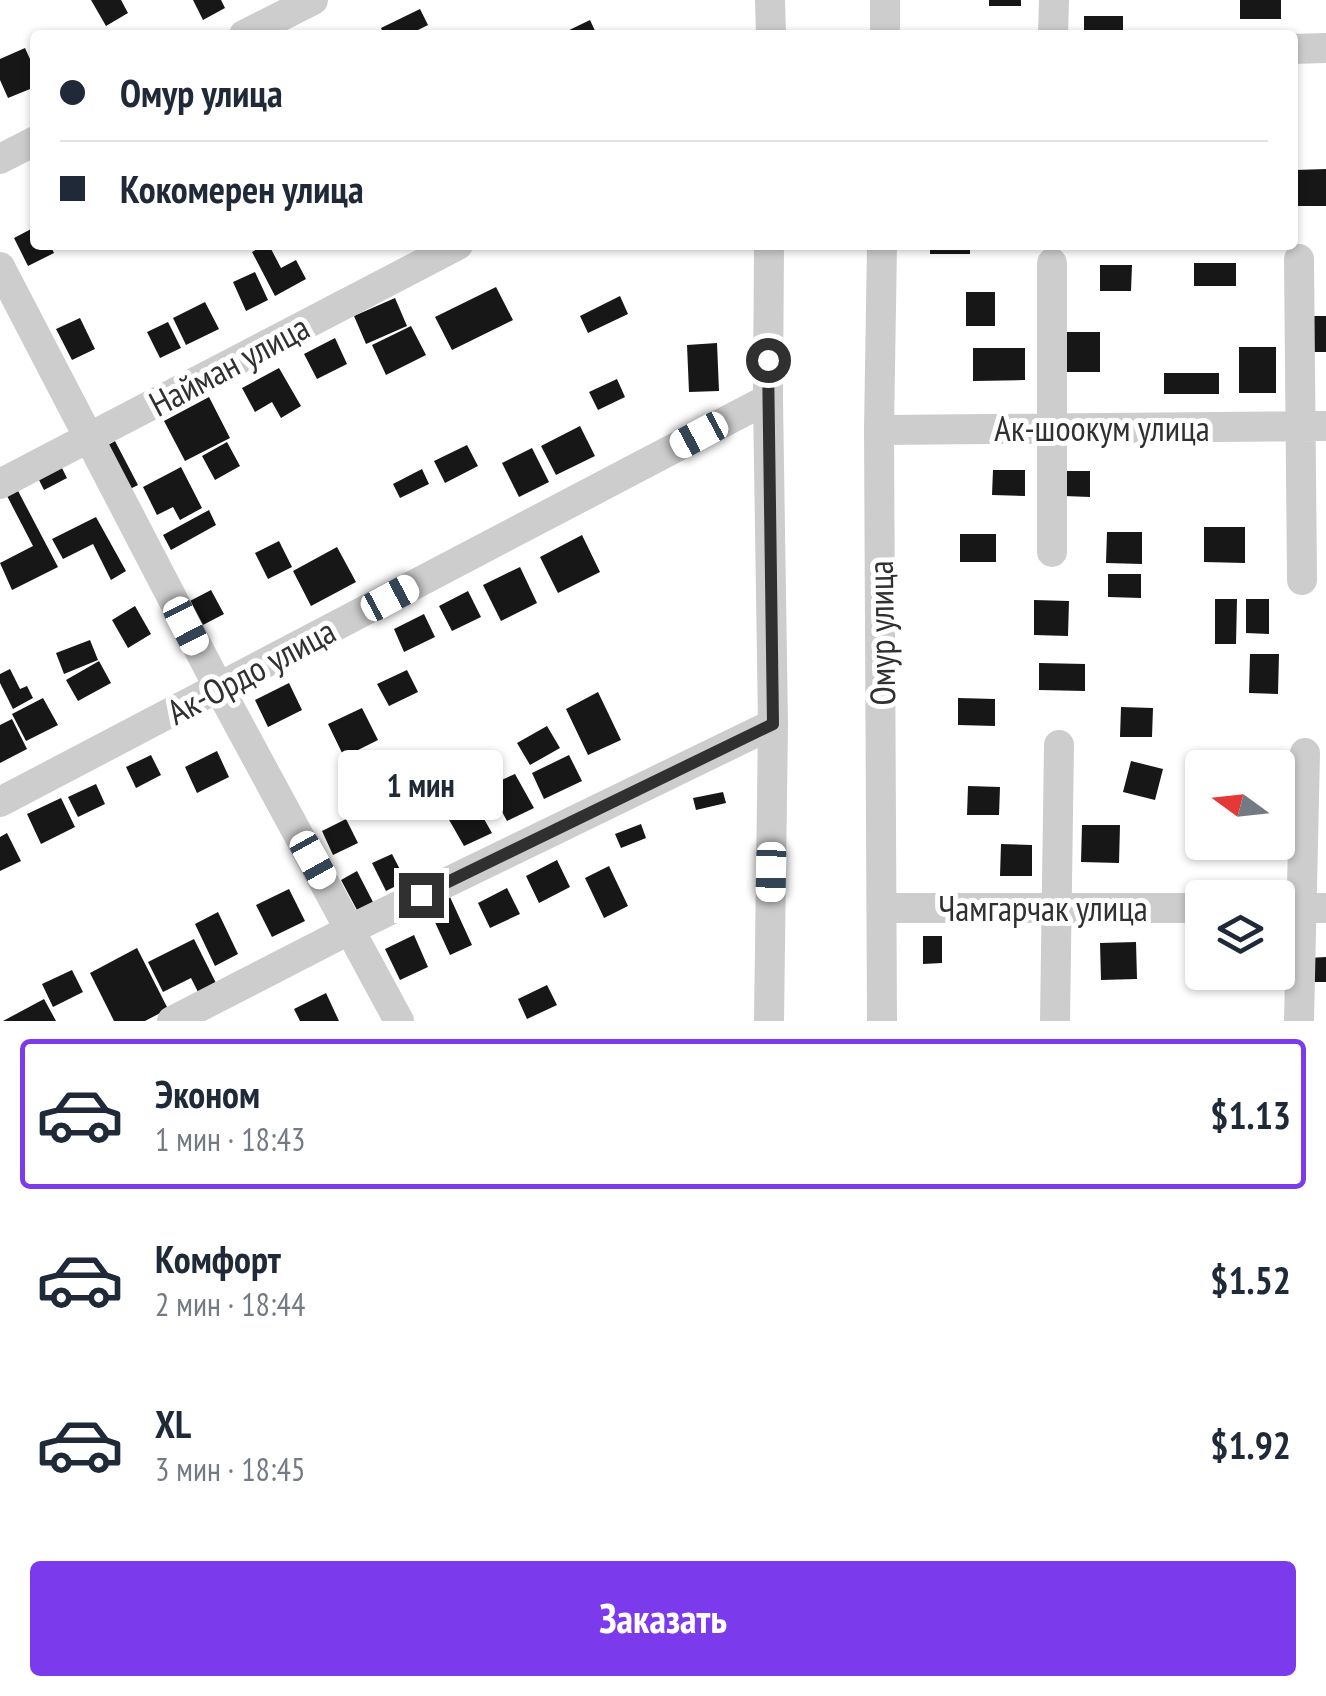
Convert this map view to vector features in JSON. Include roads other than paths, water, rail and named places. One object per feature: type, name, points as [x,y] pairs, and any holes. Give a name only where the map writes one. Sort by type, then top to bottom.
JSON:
[{"type":"street","points":[[254,30],[313,0]]},
{"type":"street","points":[[770,0],[770,30]]},
{"type":"street","points":[[885,0],[885,30]]},
{"type":"street","points":[[1053,30],[1054,0]]},
{"type":"street","points":[[1298,48],[1326,48]]},
{"type":"street","points":[[0,159],[30,144]]},
{"type":"street","name":"Найман улица","points":[[0,484],[448,250]]},
{"type":"street","points":[[768,1021],[773,724],[769,250]]},
{"type":"street","name":"Омур улица","points":[[882,250],[882,1021]]},
{"type":"street","points":[[1299,260],[1313,426],[1302,580]]},
{"type":"street","points":[[1052,262],[1052,552]]},
{"type":"street","points":[[0,267],[219,688],[399,1021]]},
{"type":"street","name":"Ак-Ордо улица","points":[[0,802],[768,399]]},
{"type":"street","name":"Ак-шоокум улица","points":[[879,430],[1313,426]]},
{"type":"street","points":[[172,1021],[351,929],[773,724]]},
{"type":"street","points":[[1054,1021],[1059,745]]},
{"type":"street","points":[[1299,1021],[1305,753]]},
{"type":"street","name":"Чамгарчак улица","points":[[883,908],[1185,908]]}]
